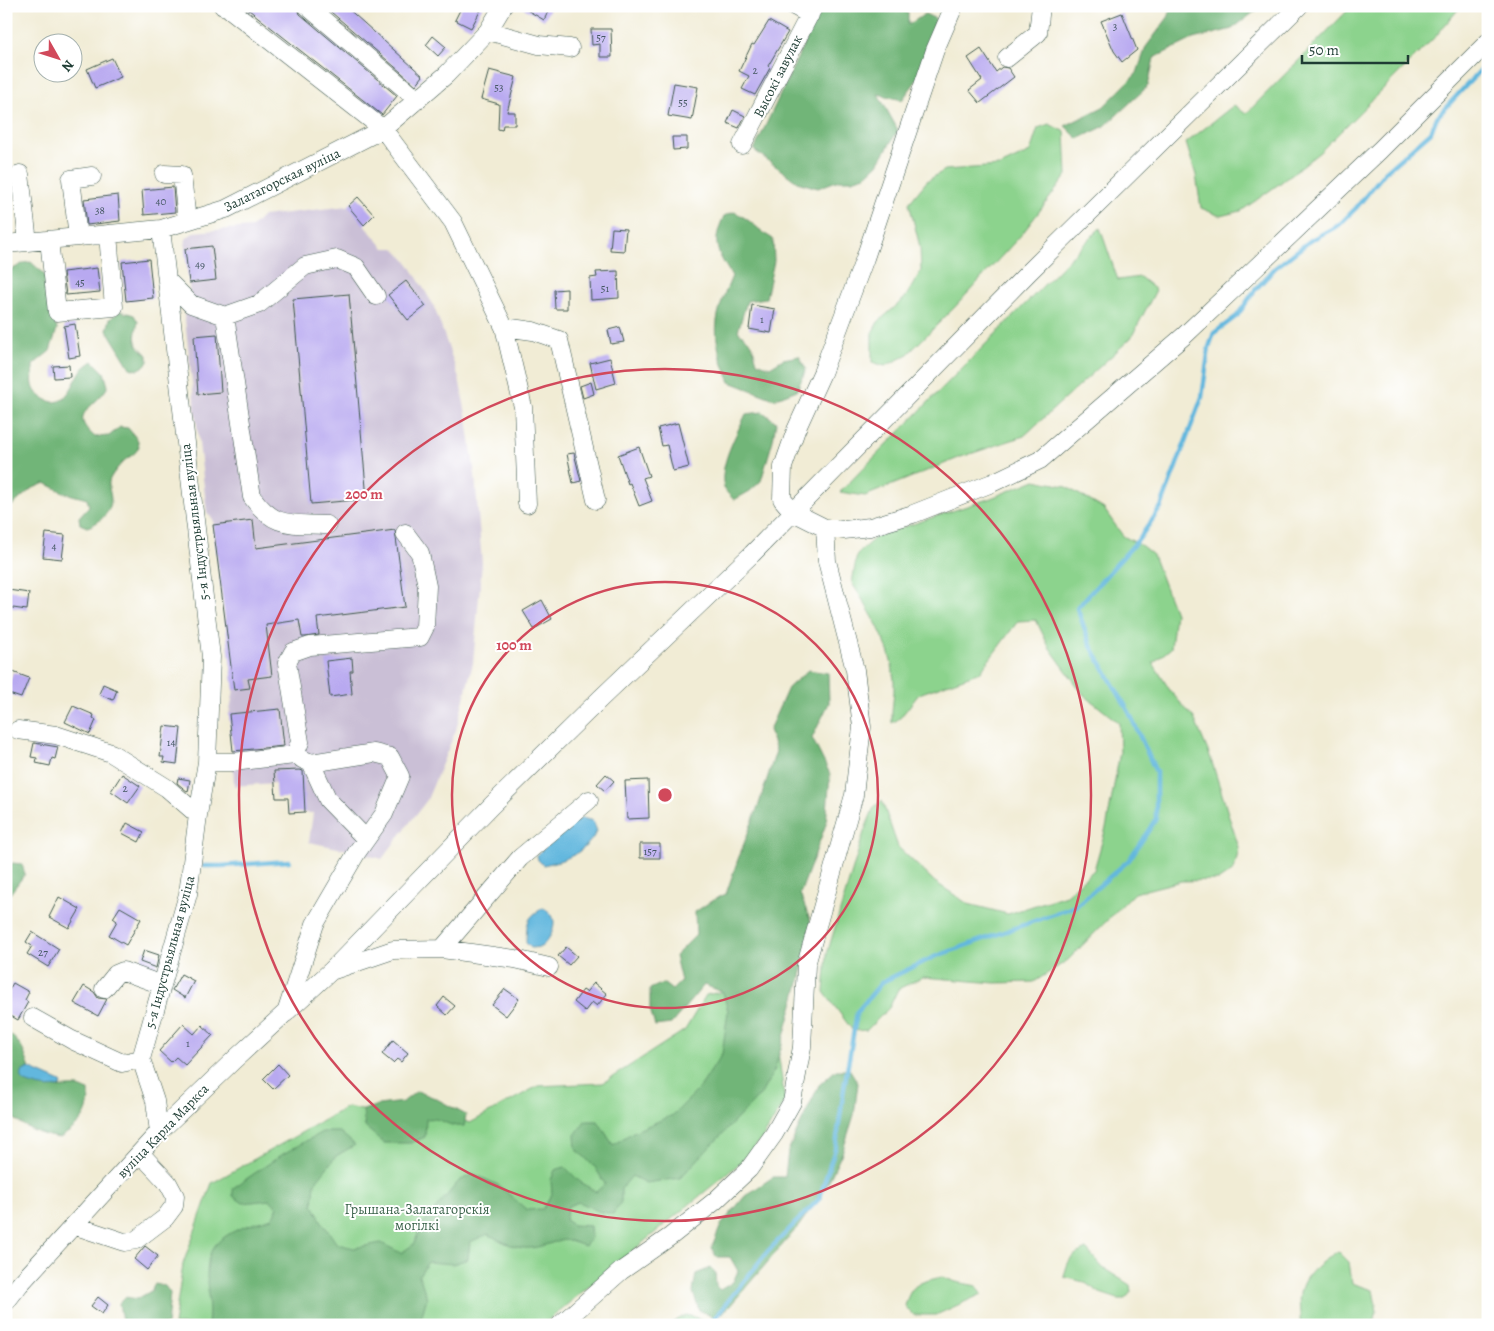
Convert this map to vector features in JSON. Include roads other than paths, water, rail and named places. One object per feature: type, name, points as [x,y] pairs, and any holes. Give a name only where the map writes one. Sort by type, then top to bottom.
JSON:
[{"type":"street","points":[[307,6],[418,100]]},
{"type":"street","name":"Залатагорская вуліца","points":[[6,244],[161,229],[226,209],[383,129],[446,75],[488,30],[502,6]]},
{"type":"street","points":[[794,6],[812,10]]},
{"type":"street","points":[[954,6],[935,50],[865,258],[822,373],[796,430],[783,467],[782,499],[793,512],[825,528],[844,530],[870,526],[913,514],[992,483],[1040,460],[1193,328],[1380,150],[1488,42]]},
{"type":"street","points":[[1007,58],[1038,33],[1041,6]]},
{"type":"street","name":"вуліца Карла Маркса","points":[[6,1302],[73,1225],[159,1132],[331,971],[492,805],[752,554],[1042,260],[1299,6]]},
{"type":"street","points":[[226,7],[383,129],[452,222],[504,327],[523,407],[527,504]]},
{"type":"street","name":"Высокі завулак","points":[[742,145],[812,10]]},
{"type":"street","points":[[488,30],[539,45],[570,48]]},
{"type":"street","points":[[20,174],[28,242]]},
{"type":"street","points":[[164,174],[182,175],[187,221]]},
{"type":"street","points":[[78,237],[72,179],[92,176]]},
{"type":"street","name":"5-я Індустрыяльная вуліца","points":[[141,1058],[188,894],[207,762],[211,658],[161,229]]},
{"type":"street","points":[[49,240],[57,312],[114,307],[108,234]]},
{"type":"street","points":[[167,280],[191,304],[225,316],[258,304],[305,266],[337,259],[356,267],[376,296]]},
{"type":"street","points":[[225,316],[252,497],[263,512],[281,522],[327,525]]},
{"type":"street","points":[[504,327],[533,331],[559,340],[596,500]]},
{"type":"street","points":[[560,1325],[621,1271],[671,1236],[715,1201],[750,1169],[774,1134],[792,1102],[802,1047],[806,965],[854,795],[862,727],[855,670],[827,561],[825,528]]},
{"type":"street","points":[[366,839],[328,800],[303,759],[287,663],[293,652],[310,646],[420,637],[426,627],[427,586],[420,553],[405,533]]},
{"type":"street","points":[[18,730],[56,735],[111,753],[166,788],[198,815]]},
{"type":"street","points":[[207,762],[303,759],[374,753],[390,757],[400,776],[384,814],[366,839],[315,924],[286,1013]]},
{"type":"street","points":[[442,949],[520,858],[590,800]]},
{"type":"street","points":[[331,971],[393,950],[442,949],[515,959],[549,967]]},
{"type":"street","points":[[104,990],[116,974],[123,971],[162,985]]},
{"type":"street","points":[[33,1018],[72,1040],[122,1063],[141,1058],[155,1101],[159,1132]]},
{"type":"street","points":[[73,1225],[124,1242],[136,1240],[165,1218],[174,1206],[175,1196],[168,1183],[140,1153]]},
{"type":"water","points":[[582,818],[593,821],[597,831],[592,839],[581,850],[567,858],[543,865],[538,860],[537,855],[569,824]]},
{"type":"water","points":[[543,908],[552,916],[554,927],[549,938],[541,947],[531,948],[526,943],[528,922],[533,915]]},
{"type":"water","points":[[29,1068],[61,1082],[62,1085],[49,1088],[25,1082],[22,1074],[23,1071]]},
{"type":"waterway","points":[[709,1325],[769,1250],[819,1199],[836,1146],[857,1012],[882,982],[934,957],[1076,906],[1129,860],[1156,819],[1156,772],[1129,712],[1091,646],[1077,608],[1139,539],[1161,507],[1202,397],[1209,347],[1214,333],[1237,316],[1255,290],[1275,268],[1311,240],[1339,225],[1356,208],[1385,172],[1431,132],[1437,117],[1488,62]]},
{"type":"waterway","points":[[204,866],[289,861]]},
{"type":"park label","name":"Грышана-Залатагорскія могілкі","points":[[417,1218]]}]
